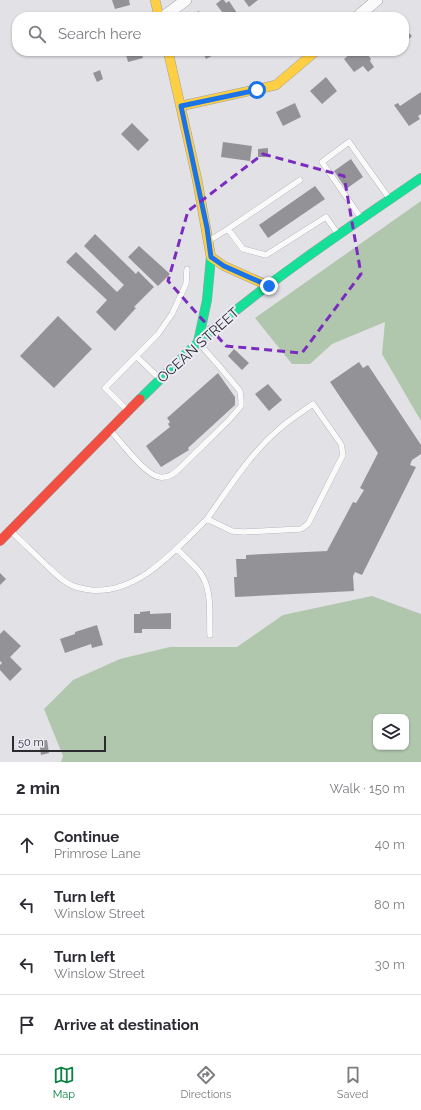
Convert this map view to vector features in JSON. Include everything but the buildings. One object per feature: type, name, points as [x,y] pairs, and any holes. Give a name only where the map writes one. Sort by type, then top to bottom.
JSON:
[{"type":"main road","points":[[155,0],[159,12]]},
{"type":"main road","points":[[169,56],[191,147],[211,257],[206,311],[198,342]]},
{"type":"main road","points":[[181,106],[257,90],[276,84],[310,56]]},
{"type":"main road","name":"OCEAN STREET","points":[[0,541],[160,379],[216,326],[269,286],[421,178]]},
{"type":"main road","points":[[211,257],[224,266],[269,286]]},
{"type":"street","points":[[170,12],[186,0]]},
{"type":"street","points":[[363,12],[377,0]]},
{"type":"lane","points":[[362,220],[322,162],[349,142],[390,200]]},
{"type":"lane","points":[[209,240],[228,229],[300,180]]},
{"type":"lane","points":[[228,229],[242,249],[266,255],[326,217],[339,236]]},
{"type":"lane","points":[[128,412],[105,388],[158,334],[172,314],[186,284],[187,268]]},
{"type":"lane","points":[[110,430],[146,470],[159,477],[171,476],[224,426],[240,406],[242,400],[240,391],[198,342]]},
{"type":"lane","points":[[137,357],[160,379]]},
{"type":"lane","points":[[10,531],[60,578],[71,585],[83,589],[100,590],[112,588],[136,580],[166,559],[207,519],[242,468],[279,429],[314,404],[341,444],[342,455],[308,524],[301,529],[242,532],[232,531],[207,519]]},
{"type":"lane","points":[[177,549],[200,572],[206,583],[209,594],[210,635]]},
{"type":"highlighted area","points":[[263,154],[344,176],[361,274],[302,353],[226,346],[168,281],[188,211]]},
{"type":"green space","points":[[421,201],[421,421],[382,354],[385,322],[332,344],[310,364],[292,364],[255,318]]},
{"type":"green space","points":[[372,596],[421,614],[421,762],[61,762],[63,756],[44,709],[73,680],[120,659],[170,647],[237,647],[283,615]]},
{"type":"traffic: fast","points":[[140,399],[198,342],[243,304],[318,249],[421,178]]},
{"type":"traffic: fast","points":[[198,342],[207,300],[211,257]]},
{"type":"traffic: slow","points":[[155,0],[158,12]]},
{"type":"traffic: slow","points":[[169,56],[197,179],[211,257],[224,266],[269,286]]},
{"type":"traffic: slow","points":[[181,106],[276,85],[310,56]]},
{"type":"traffic: jam","points":[[0,541],[140,399]]},
{"type":"route","points":[[257,90],[181,106],[191,147],[207,228],[211,257],[224,266],[269,286]]}]
